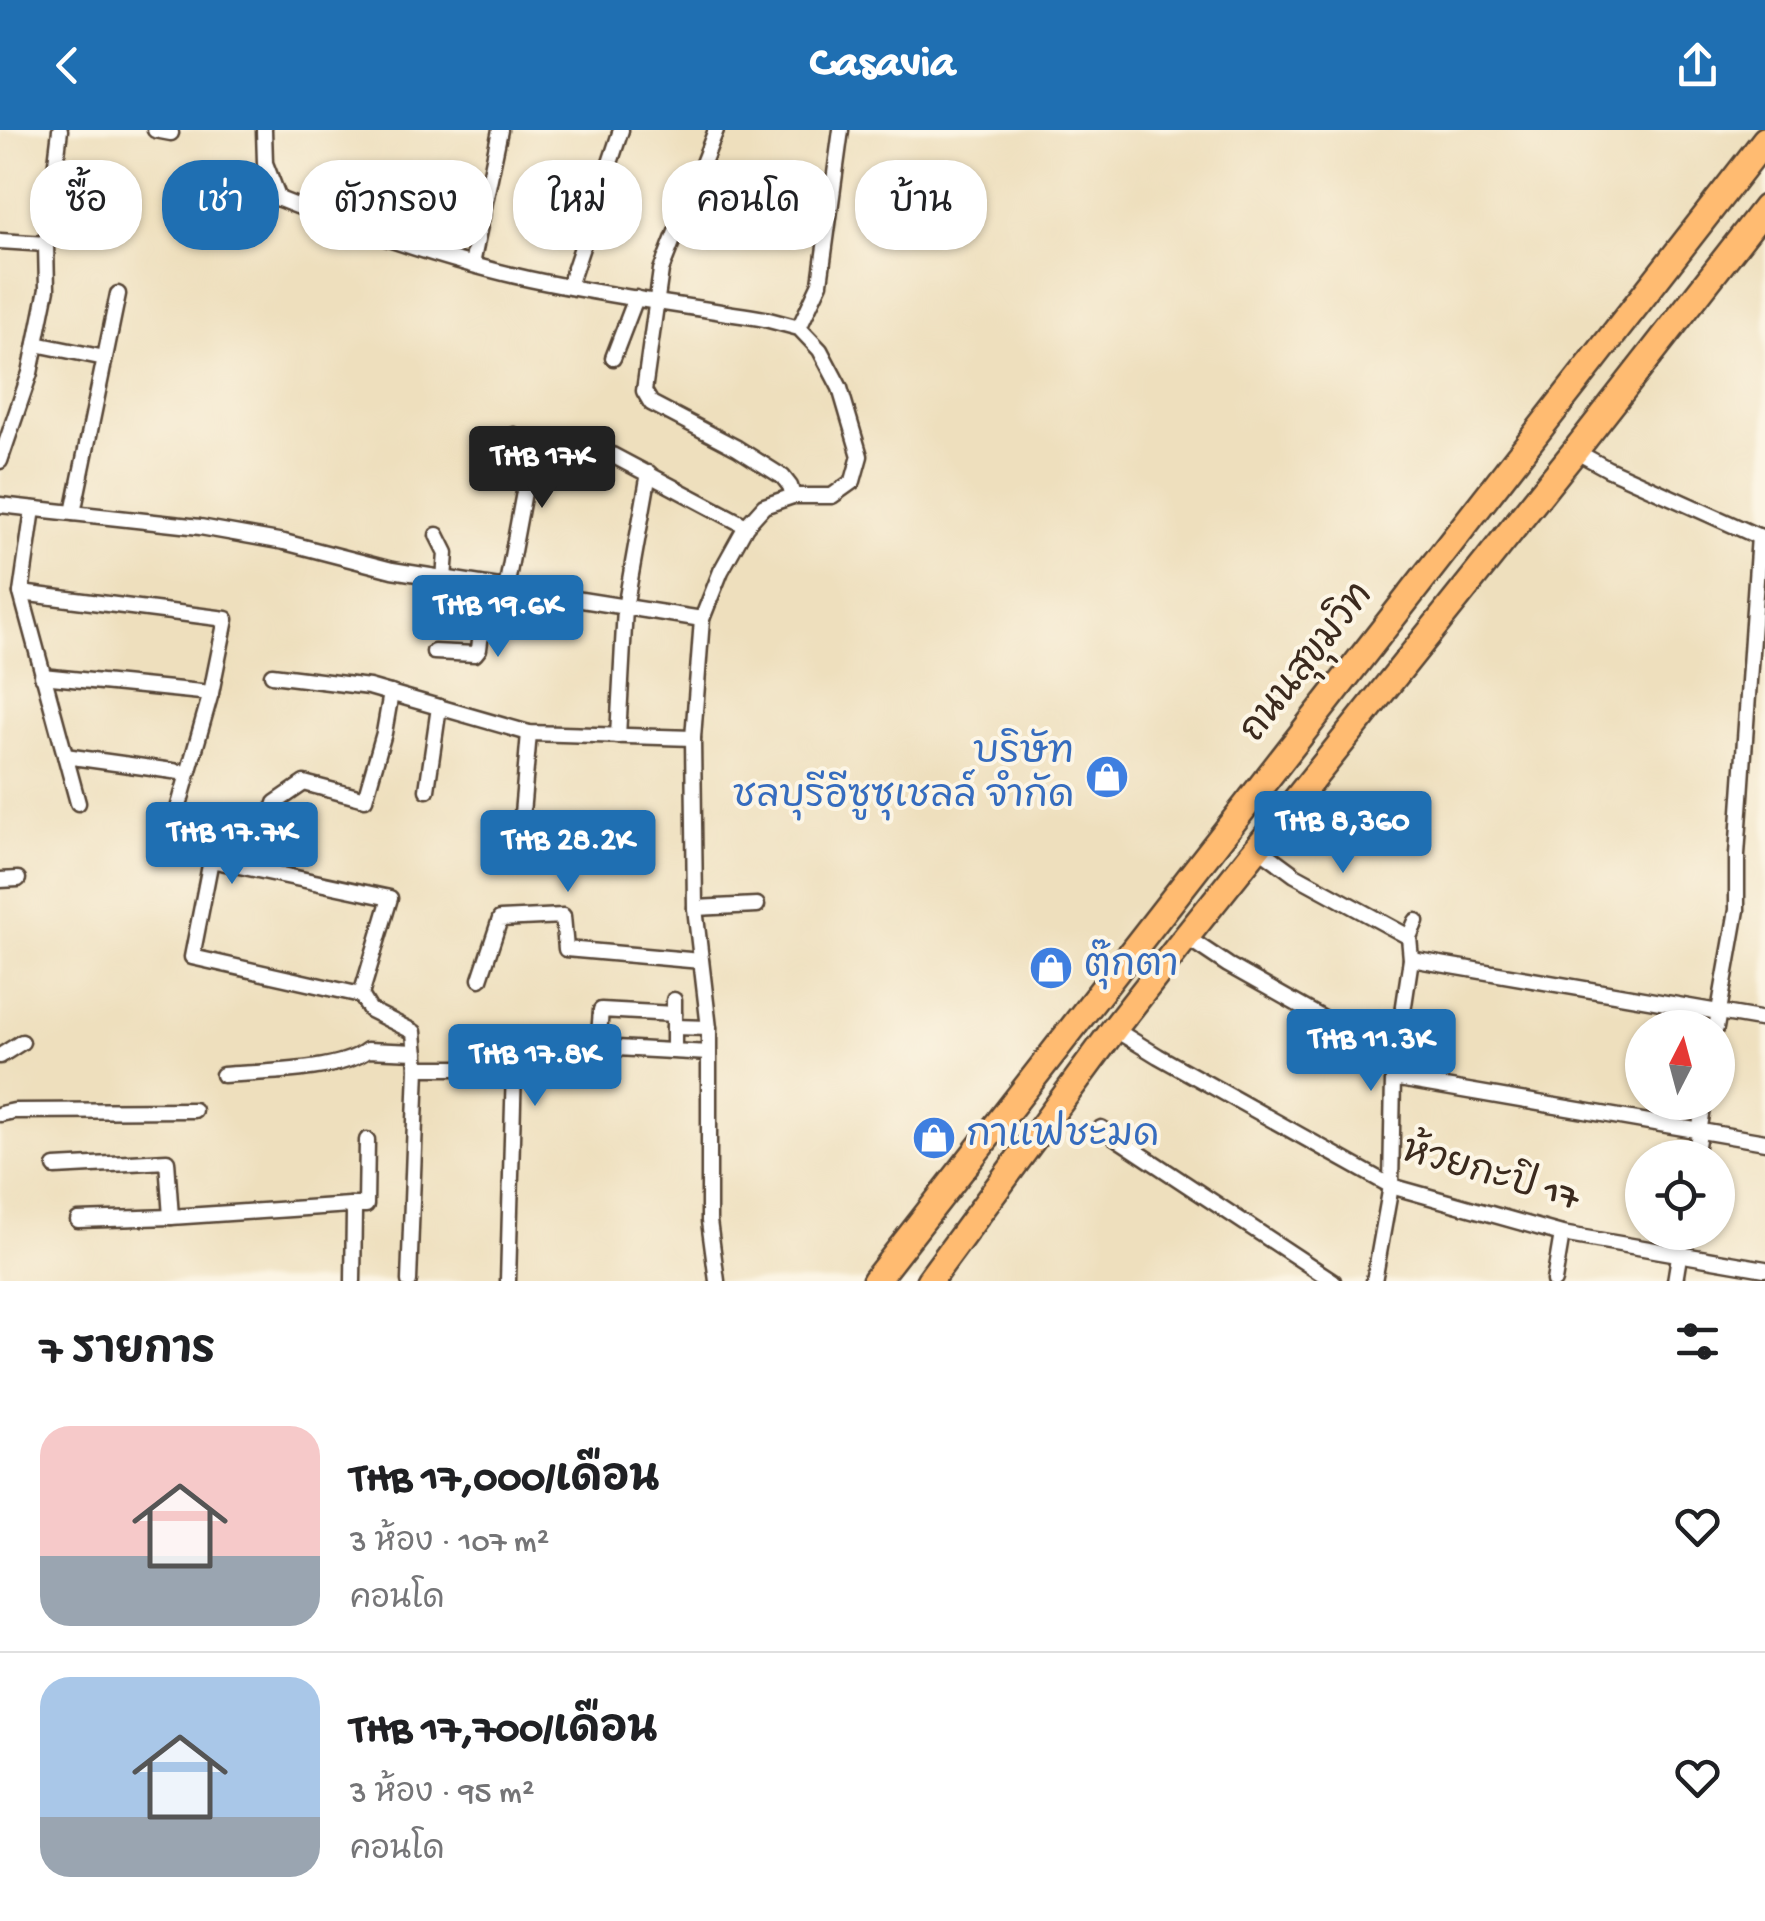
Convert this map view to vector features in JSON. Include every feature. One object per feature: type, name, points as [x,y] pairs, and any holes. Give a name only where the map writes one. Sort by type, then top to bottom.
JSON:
[{"type":"highway","name":"ถนนสุขุมวิท","points":[[875,1281],[1765,140]]},
{"type":"highway","name":"ถนนสุขุมวิท","points":[[929,1281],[1186,936],[1575,452],[1765,208]]},
{"type":"street","points":[[56,160],[60,130]]},
{"type":"street","points":[[155,130],[171,133]]},
{"type":"street","points":[[264,130],[265,163],[279,199],[439,255],[528,279],[799,328],[820,350],[840,388],[860,456],[853,481],[832,496],[793,496],[764,506],[746,526],[721,570],[702,619],[693,738],[695,908],[709,1028],[709,1221],[717,1281]]},
{"type":"street","points":[[472,264],[500,130]]},
{"type":"street","points":[[570,286],[621,130]]},
{"type":"street","points":[[716,130],[662,270],[645,396],[651,403],[784,477],[793,496]]},
{"type":"street","points":[[799,328],[820,283],[841,130]]},
{"type":"street","points":[[0,241],[30,243]]},
{"type":"street","points":[[0,461],[30,373],[47,289],[46,250]]},
{"type":"street","points":[[73,513],[118,294]]},
{"type":"street","points":[[613,358],[636,298]]},
{"type":"street","points":[[36,344],[105,358]]},
{"type":"street","points":[[506,589],[524,492],[514,435]]},
{"type":"street","points":[[1575,452],[1762,538],[1737,855],[1737,910],[1720,1010]]},
{"type":"street","points":[[612,455],[746,526]]},
{"type":"street","points":[[618,736],[625,608],[648,474]]},
{"type":"street","points":[[0,505],[200,527],[284,542],[392,570],[702,619]]},
{"type":"street","points":[[33,509],[21,594],[78,803]]},
{"type":"street","points":[[437,535],[446,553],[444,579]]},
{"type":"street","points":[[434,652],[475,654],[479,649],[487,586]]},
{"type":"street","points":[[21,594],[226,619],[211,693],[174,823]]},
{"type":"street","points":[[272,674],[369,687],[529,733],[693,738]]},
{"type":"street","points":[[42,676],[211,693]]},
{"type":"street","points":[[275,803],[304,783],[365,798],[384,733],[390,693]]},
{"type":"street","points":[[427,790],[439,707]]},
{"type":"street","points":[[518,860],[529,733]]},
{"type":"street","points":[[65,756],[186,773]]},
{"type":"street","points":[[1257,846],[1295,875],[1409,937]]},
{"type":"street","points":[[361,995],[390,898],[211,860],[192,957],[361,995],[370,1010],[414,1032],[408,1281]]},
{"type":"street","points":[[0,880],[18,879]]},
{"type":"street","points":[[695,908],[757,905]]},
{"type":"street","points":[[480,979],[500,919],[562,916],[566,949],[701,961]]},
{"type":"street","points":[[1374,1281],[1390,1186],[1393,1078],[1411,958],[1409,937],[1416,921]]},
{"type":"street","points":[[1186,936],[1395,1059]]},
{"type":"street","points":[[1411,958],[1668,1010]]},
{"type":"street","points":[[709,1028],[674,1014],[600,1010],[598,1047],[709,1053]]},
{"type":"street","points":[[674,1014],[674,1050]]},
{"type":"street","points":[[1735,1020],[1765,1020]]},
{"type":"street","name":"ห้วยกะปิ 17","points":[[1114,1029],[1390,1186],[1562,1234],[1755,1272]]},
{"type":"street","points":[[0,1056],[22,1042]]},
{"type":"street","points":[[223,1075],[337,1064],[356,1059],[367,1050],[416,1060],[514,1068],[508,1281]]},
{"type":"street","points":[[1393,1078],[1765,1142]]},
{"type":"street","points":[[0,1114],[194,1110]]},
{"type":"street","points":[[1698,1140],[1701,1120]]},
{"type":"street","points":[[1100,1128],[1326,1279]]},
{"type":"street","points":[[78,1220],[171,1218],[203,1222],[366,1205],[368,1140]]},
{"type":"street","points":[[55,1167],[167,1161],[171,1218]]},
{"type":"street","points":[[350,1205],[354,1212],[353,1281]]},
{"type":"street","points":[[1554,1281],[1562,1234]]},
{"type":"street","points":[[1675,1281],[1680,1250]]},
{"type":"place","name":"บริษัท ชลบุรีอีซูซุเชลล์ จำกัด","points":[[1107,777]]},
{"type":"place","name":"ตุ๊กตา","points":[[1051,968]]},
{"type":"place","name":"กาแฟชะมด","points":[[934,1138]]}]
